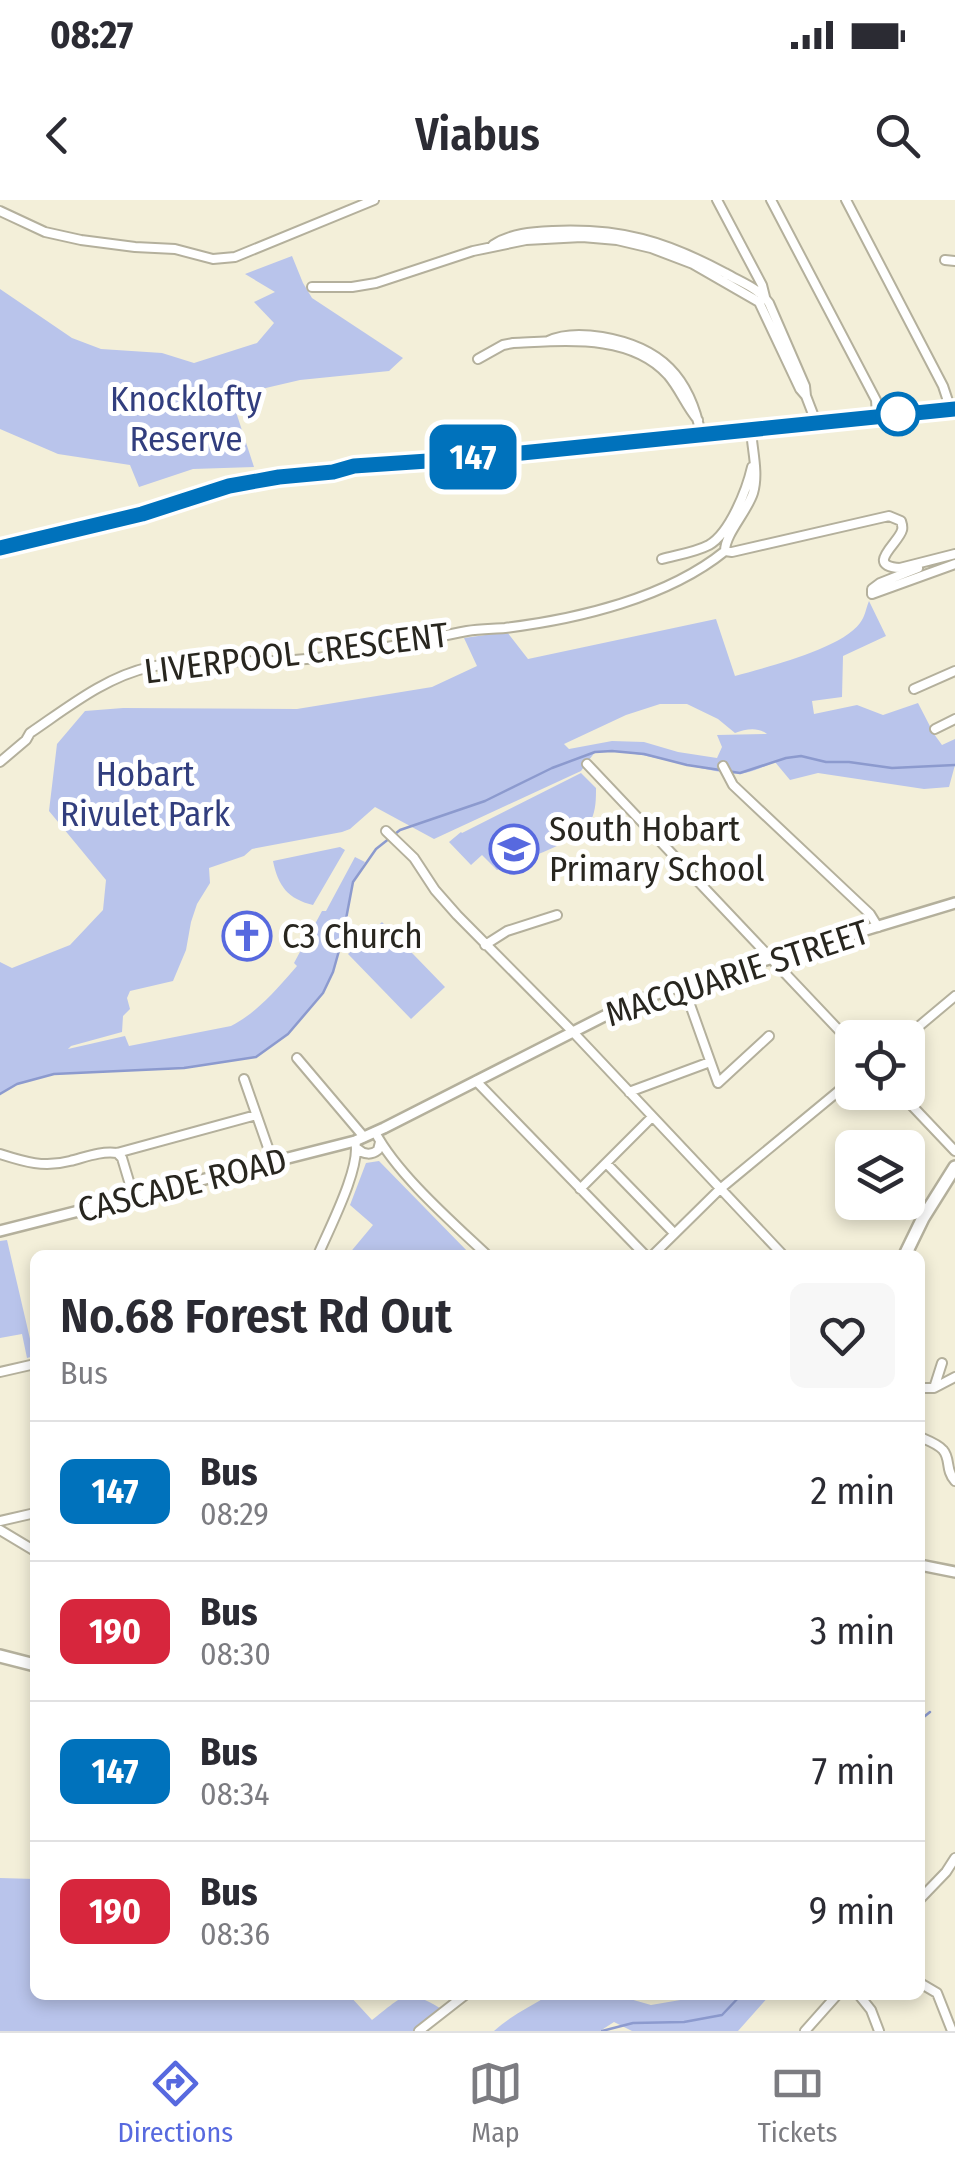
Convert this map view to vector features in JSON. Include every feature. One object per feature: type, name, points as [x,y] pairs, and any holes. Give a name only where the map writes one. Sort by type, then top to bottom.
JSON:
[{"type":"main road","points":[[907,1250],[955,1167]]},
{"type":"main road","points":[[0,1656],[30,1664]]},
{"type":"street","points":[[0,212],[45,232],[80,240],[175,249],[222,260],[374,200]]},
{"type":"street","points":[[717,200],[762,284],[816,422]]},
{"type":"street","points":[[771,200],[876,400],[877,416]]},
{"type":"street","points":[[0,548],[142,514],[229,486],[354,466],[472,458],[953,410],[846,200]]},
{"type":"street","points":[[490,247],[501,240],[536,232],[613,232],[692,255],[765,296]]},
{"type":"street","points":[[312,287],[376,283],[490,247],[538,238],[599,238],[634,244],[693,264],[759,302],[806,396]]},
{"type":"street","points":[[944,260],[955,261]]},
{"type":"street","points":[[478,359],[513,342],[592,342],[639,354],[670,377],[698,420],[701,435]]},
{"type":"street","name":"LIVERPOOL CRESCENT","points":[[724,551],[753,494],[756,475],[751,429]]},
{"type":"street","name":"LIVERPOOL CRESCENT","points":[[662,559],[714,542],[735,512],[753,461]]},
{"type":"street","name":"LIVERPOOL CRESCENT","points":[[0,762],[30,733],[92,692],[148,667],[292,661],[596,612],[689,577],[724,551],[889,516],[903,526],[884,559],[886,565],[892,568],[951,555]]},
{"type":"street","points":[[951,555],[880,584],[872,589],[872,594],[955,564]]},
{"type":"street","points":[[914,689],[955,671]]},
{"type":"street","points":[[935,728],[955,719]]},
{"type":"street","points":[[587,764],[835,1026]]},
{"type":"street","points":[[723,766],[732,785],[870,914],[878,927]]},
{"type":"street","points":[[386,831],[414,858],[434,890],[778,1250]]},
{"type":"street","name":"MACQUARIE STREET","points":[[359,1142],[378,1137],[628,1004],[955,903]]},
{"type":"street","points":[[486,944],[507,931],[557,916]]},
{"type":"street","points":[[682,985],[718,1083],[769,1036]]},
{"type":"street","points":[[925,1022],[955,996]]},
{"type":"street","points":[[297,1058],[364,1153],[383,1156],[396,1164]]},
{"type":"street","points":[[629,1092],[710,1062]]},
{"type":"street","points":[[244,1079],[272,1162]]},
{"type":"street","points":[[476,1082],[644,1250]]},
{"type":"street","points":[[655,1250],[720,1189],[835,1094]]},
{"type":"street","points":[[916,1110],[955,1152]]},
{"type":"street","points":[[0,1154],[30,1164],[50,1165],[117,1152],[256,1115]]},
{"type":"street","points":[[580,1189],[652,1116]]},
{"type":"street","points":[[352,1175],[365,1156],[378,1150],[378,1137]]},
{"type":"street","points":[[378,1137],[396,1164],[482,1250]]},
{"type":"street","points":[[320,1250],[352,1175],[359,1142]]},
{"type":"street","name":"CASCADE ROAD","points":[[0,1231],[359,1142]]},
{"type":"street","points":[[117,1152],[134,1198]]},
{"type":"street","points":[[606,1163],[674,1233]]},
{"type":"street","points":[[934,1388],[942,1363]]},
{"type":"street","points":[[0,1372],[30,1365]]},
{"type":"street","points":[[925,1388],[934,1388],[955,1377]]},
{"type":"street","points":[[925,1439],[942,1448],[948,1472],[955,1481]]},
{"type":"street","points":[[0,1520],[30,1514]]},
{"type":"street","points":[[0,1530],[30,1548]]},
{"type":"street","points":[[925,1566],[955,1572]]},
{"type":"street","points":[[925,1894],[955,1858]]},
{"type":"street","points":[[925,1986],[937,1993],[952,2031]]},
{"type":"street","points":[[419,2031],[459,2000]]},
{"type":"street","points":[[805,2031],[833,2000]]},
{"type":"street","points":[[863,2000],[880,2031]]},
{"type":"green space","name":"Knocklofty Reserve","points":[[292,256],[312,298],[403,358],[389,371],[300,380],[240,394],[235,409],[254,467],[193,469],[139,487],[130,465],[58,454],[0,429],[0,289],[72,338],[101,349],[162,353],[194,363],[257,343],[274,323],[254,302],[275,292],[245,274]]},
{"type":"green space","name":"Hobart Rivulet Park","points":[[869,601],[886,636],[843,656],[842,697],[812,701],[814,714],[857,705],[883,715],[918,703],[942,745],[955,739],[955,765],[949,787],[924,789],[818,773],[790,780],[775,762],[735,774],[637,754],[595,752],[581,771],[434,839],[375,807],[342,832],[252,849],[244,856],[209,868],[210,883],[197,904],[186,950],[173,981],[130,991],[130,1009],[123,1016],[122,1032],[68,1049],[125,1036],[129,1046],[231,1026],[250,1014],[297,966],[294,963],[355,857],[365,862],[353,882],[333,972],[323,993],[288,1034],[256,1057],[184,1068],[54,1074],[17,1084],[0,1094],[0,962],[12,968],[70,945],[103,910],[106,880],[49,811],[57,744],[85,711],[297,709],[432,687],[477,666],[464,638],[507,632],[528,659],[716,619],[735,676],[837,641],[860,623]],"holes":[[[660,704],[687,704],[718,719],[735,733],[752,729],[767,734],[717,735],[722,747],[717,758],[644,742],[612,741],[569,749],[564,744],[626,715]]]},
{"type":"green space","points":[[581,773],[596,788],[594,813],[584,828],[562,843],[497,870],[482,855],[471,865],[449,842],[461,832]]},
{"type":"green space","points":[[340,847],[345,850],[313,905],[297,899],[281,884],[273,861]]},
{"type":"green space","points":[[382,922],[445,987],[411,1019],[348,954]]},
{"type":"green space","points":[[379,1161],[466,1250],[352,1250],[373,1225],[350,1205],[366,1163]]},
{"type":"green space","points":[[7,1240],[30,1339],[27,1358],[22,1334],[0,1338],[0,1241]]},
{"type":"green space","points":[[0,1878],[30,1879],[30,2000],[354,2000],[372,2020],[399,2000],[426,2000],[445,2011],[415,2031],[0,2031]]},
{"type":"green space","points":[[540,2000],[634,2000],[651,2005],[680,2000],[766,2000],[738,2031],[632,2031],[614,2022],[600,2031],[494,2031]]},
{"type":"waterway","points":[[0,1094],[17,1084],[54,1074],[184,1068],[256,1057],[288,1034],[323,993],[342,940],[353,882],[376,849],[400,830],[485,801],[595,752],[644,754],[740,773],[801,756],[892,768],[955,765]]},
{"type":"waterway","points":[[925,1716],[930,1712]]},
{"type":"waterway","points":[[602,2031],[633,2023],[684,2022],[722,2015],[736,2000]]},
{"type":"bus line","name":"147","points":[[0,548],[142,514],[229,486],[354,466],[472,458],[955,409]]},
{"type":"place","name":"South Hobart Primary School","points":[[514,849]]},
{"type":"place","name":"C3 Church","points":[[247,936]]}]
